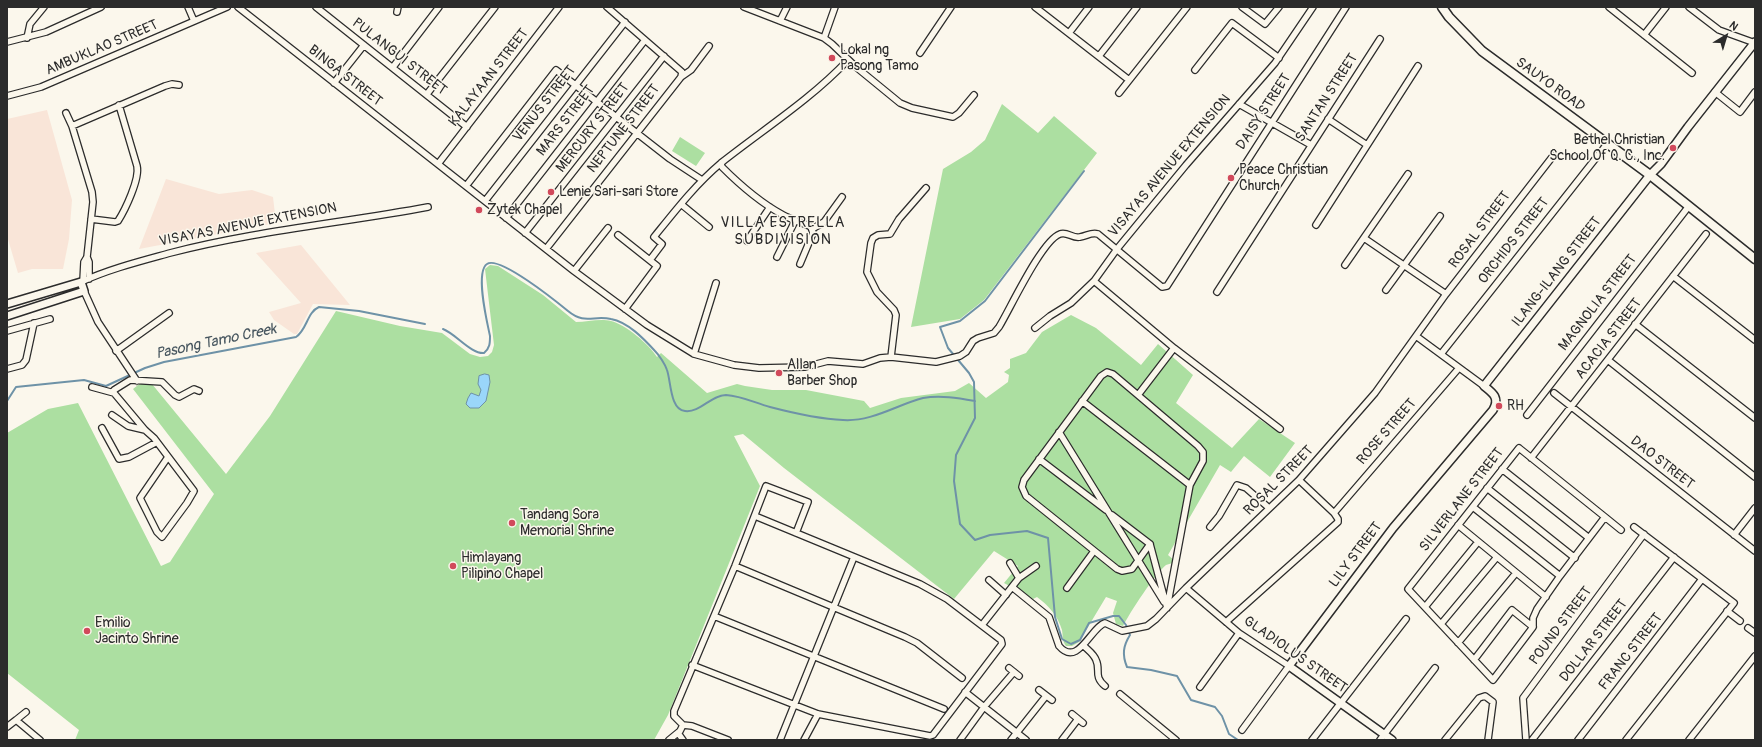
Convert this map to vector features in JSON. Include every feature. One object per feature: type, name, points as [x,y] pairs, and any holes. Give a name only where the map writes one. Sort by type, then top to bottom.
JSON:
[{"type":"main road","name":"SAUYO ROAD","points":[[1442,7],[1449,17],[1482,51],[1650,175],[1755,259]]},
{"type":"street","points":[[27,38],[30,24],[44,7]]},
{"type":"street","points":[[7,42],[46,32],[101,7]]},
{"type":"street","points":[[188,7],[194,21]]},
{"type":"street","name":"AMBUKLAO STREET","points":[[7,96],[41,87],[227,7]]},
{"type":"street","name":"BINGA STREET","points":[[238,7],[546,249],[625,309],[670,340],[694,354],[734,365],[759,368],[797,368],[828,361],[863,364],[880,358],[891,357]]},
{"type":"street","name":"PULANGUI STREET","points":[[316,7],[467,127]]},
{"type":"street","points":[[393,67],[439,7]]},
{"type":"street","points":[[427,94],[495,7]]},
{"type":"street","name":"KALAYAAN STREET","points":[[438,164],[560,7]]},
{"type":"street","points":[[607,7],[682,72],[681,77]]},
{"type":"street","points":[[744,7],[824,38],[900,103],[912,108],[953,117],[959,113],[974,95]]},
{"type":"street","points":[[780,21],[787,7]]},
{"type":"street","points":[[824,38],[836,7]]},
{"type":"street","points":[[920,53],[951,7]]},
{"type":"street","points":[[1069,33],[1089,7]]},
{"type":"street","points":[[1099,56],[1137,7]]},
{"type":"street","points":[[1120,93],[1187,7]]},
{"type":"street","points":[[1242,7],[1265,24],[1279,7]]},
{"type":"street","name":"VISAYAS AVENUE EXTENSION","points":[[1035,328],[1050,316],[1071,303],[1094,281],[1117,249],[1186,165],[1279,58],[1313,7]]},
{"type":"street","name":"DAISY STREET","points":[[1117,249],[1164,288],[1172,281],[1346,7]]},
{"type":"street","points":[[1609,7],[1692,73]]},
{"type":"street","points":[[1644,35],[1666,7]]},
{"type":"street","points":[[1690,7],[1720,30],[1755,43]]},
{"type":"street","points":[[1039,8],[1129,80]]},
{"type":"street","name":"VENUS STREET","points":[[485,201],[625,22]]},
{"type":"street","points":[[1195,70],[1232,23],[1279,58]]},
{"type":"street","name":"SANTAN STREET","points":[[1217,292],[1380,39]]},
{"type":"street","name":"MARS STREET","points":[[506,218],[645,40]]},
{"type":"street","name":"ILANG-ILANG STREET","points":[[1484,386],[1650,175],[1661,164],[1715,92],[1755,43]]},
{"type":"street","points":[[334,83],[364,45]]},
{"type":"street","name":"NEPTUNE STREET","points":[[546,249],[681,77],[691,70],[709,46]]},
{"type":"street","name":"MERCURY STREET","points":[[525,233],[664,56]]},
{"type":"street","points":[[650,260],[662,244],[654,237],[680,204],[702,180],[720,164],[818,90],[848,60]]},
{"type":"street","points":[[1316,225],[1418,66]]},
{"type":"street","points":[[466,186],[556,70],[670,159],[702,180]]},
{"type":"street","points":[[72,126],[169,85],[179,85]]},
{"type":"street","points":[[1715,92],[1740,112],[1755,92]]},
{"type":"street","points":[[1239,104],[1311,145]]},
{"type":"street","points":[[91,219],[115,222],[118,221],[128,201],[137,174],[137,166],[119,105]]},
{"type":"street","points":[[66,113],[72,126],[92,192],[91,219],[84,262],[84,291],[98,322],[137,381]]},
{"type":"street","points":[[1328,120],[1367,145]]},
{"type":"street","name":"ORCHIDS STREET","points":[[1441,354],[1607,144]]},
{"type":"street","name":"ROSAL STREET","points":[[1084,646],[1100,624],[1105,623],[1116,629],[1127,631],[1147,626],[1299,480],[1366,404],[1446,294],[1553,156]]},
{"type":"street","points":[[720,164],[743,186],[770,207],[795,221],[810,226],[813,233],[800,264]]},
{"type":"street","points":[[1345,265],[1408,174]]},
{"type":"street","points":[[926,188],[899,219],[890,234],[878,235],[871,243],[868,275],[877,292],[894,310],[896,315],[891,357],[922,362],[949,360],[966,352],[973,341],[978,338],[994,333],[999,327],[1027,274],[1055,236],[1064,233],[1080,238],[1094,232],[1117,249]]},
{"type":"street","points":[[812,229],[824,222],[842,197]]},
{"type":"street","points":[[680,204],[709,227]]},
{"type":"street","name":"MAGNOLIA STREET","points":[[1526,415],[1689,206]]},
{"type":"street","name":"VISAYAS AVENUE EXTENSION","points":[[7,304],[84,281],[152,258],[214,243],[315,224],[428,207]]},
{"type":"street","points":[[746,241],[770,207]]},
{"type":"street","points":[[1386,290],[1440,216]]},
{"type":"street","points":[[777,256],[795,221]]},
{"type":"street","points":[[574,270],[608,228]]},
{"type":"street","name":"ACACIA STREET","points":[[1531,458],[1706,234]]},
{"type":"street","points":[[618,236],[657,266],[625,309]]},
{"type":"street","points":[[1364,238],[1446,294]]},
{"type":"street","points":[[1673,276],[1755,340]]},
{"type":"street","points":[[1094,281],[1174,348],[1280,429]]},
{"type":"street","points":[[694,354],[716,283]]},
{"type":"street","points":[[7,316],[84,291]]},
{"type":"street","points":[[116,351],[169,313]]},
{"type":"street","points":[[7,331],[50,319]]},
{"type":"street","points":[[7,369],[25,363],[28,356],[34,323]]},
{"type":"street","points":[[1636,324],[1755,418]]},
{"type":"street","points":[[1416,336],[1484,386]]},
{"type":"street","points":[[1138,395],[1174,348]]},
{"type":"street","points":[[1608,360],[1755,477]]},
{"type":"street","name":"ROSE STREET","points":[[1334,513],[1459,368]]},
{"type":"street","points":[[1150,544],[1136,565],[1128,571],[1117,569],[1023,492],[1022,487],[1024,480],[1101,376],[1107,372],[1113,374],[1202,449],[1203,452],[1203,461],[1190,485],[1167,608]]},
{"type":"street","points":[[114,393],[115,388],[130,380],[162,382],[175,395],[180,397],[194,389],[199,391]]},
{"type":"street","name":"LILY STREET","points":[[1242,730],[1393,528],[1493,410],[1497,400],[1493,393],[1484,386]]},
{"type":"street","points":[[92,387],[114,393],[157,442],[194,491],[162,537],[157,532],[140,498],[168,457]]},
{"type":"street","name":"DAO STREET","points":[[1554,393],[1755,551]]},
{"type":"street","points":[[1082,401],[1190,485]]},
{"type":"street","points":[[112,415],[128,426],[145,430]]},
{"type":"street","points":[[102,428],[119,459],[129,457],[157,442]]},
{"type":"street","points":[[1059,432],[1167,608]]},
{"type":"street","name":"SILVERLANE STREET","points":[[1519,448],[1531,458],[1605,517],[1560,576],[1533,618],[1533,627],[1493,680],[1408,589],[1519,448]]},
{"type":"street","points":[[1039,459],[1150,544],[1167,608]]},
{"type":"street","points":[[1502,469],[1589,538]]},
{"type":"street","points":[[1226,622],[1338,522],[1334,513],[1299,480]]},
{"type":"street","points":[[1210,527],[1219,516],[1237,484],[1246,488],[1269,508]]},
{"type":"street","points":[[728,740],[692,726],[683,725],[675,719],[673,712],[735,566],[766,486],[808,502],[796,533]]},
{"type":"street","points":[[1487,488],[1575,558]]},
{"type":"street","points":[[1473,506],[1560,576]]},
{"type":"street","points":[[1734,535],[1755,508]]},
{"type":"street","points":[[692,665],[818,714],[930,736],[934,734],[1002,644],[1001,640],[981,624],[934,592],[906,578],[754,516]]},
{"type":"street","points":[[1605,517],[1622,530]]},
{"type":"street","points":[[1458,526],[1546,597]]},
{"type":"street","points":[[1626,740],[1734,603],[1634,526]]},
{"type":"street","name":"POUND STREET","points":[[1526,740],[1523,698],[1644,534]]},
{"type":"street","points":[[1425,607],[1478,542]]},
{"type":"street","points":[[1067,588],[1094,551]]},
{"type":"street","points":[[780,740],[854,557]]},
{"type":"street","points":[[1441,624],[1497,557]]},
{"type":"street","name":"DOLLAR STREET","points":[[1532,740],[1674,557]]},
{"type":"street","points":[[1010,563],[1020,578]]},
{"type":"street","points":[[735,566],[911,640],[962,678]]},
{"type":"street","points":[[981,624],[1020,578],[1036,566]]},
{"type":"street","points":[[1458,643],[1516,572]]},
{"type":"street","name":"FRANC STREET","points":[[1578,740],[1702,579]]},
{"type":"street","points":[[989,580],[1006,595]]},
{"type":"street","points":[[1012,587],[1048,616],[1052,622],[1056,640],[1062,649],[1068,652],[1076,651],[1084,646],[1094,656],[1097,661],[1097,675],[1101,683],[1105,686]]},
{"type":"street","name":"GLADIOLUS STREET","points":[[1186,588],[1239,633],[1341,703],[1382,737],[1392,740]]},
{"type":"street","points":[[1474,660],[1512,610],[1533,627]]},
{"type":"street","points":[[1727,611],[1740,621]]},
{"type":"street","points":[[714,616],[944,709]]},
{"type":"street","points":[[1312,740],[1406,619]]},
{"type":"street","points":[[1748,628],[1755,633]]},
{"type":"street","points":[[1200,687],[1239,633]]},
{"type":"street","points":[[1689,740],[1755,656]]},
{"type":"street","points":[[960,740],[984,707],[1017,674],[1009,668]]},
{"type":"street","points":[[1382,737],[1435,668]]},
{"type":"street","points":[[1039,690],[1052,700]]},
{"type":"street","points":[[965,692],[1026,740]]},
{"type":"street","points":[[1120,694],[1176,740]]},
{"type":"street","points":[[1011,740],[1046,696]]},
{"type":"street","points":[[1445,740],[1479,698],[1485,696],[1489,697],[1493,704],[1488,740]]},
{"type":"street","points":[[7,727],[26,712]]},
{"type":"street","points":[[804,740],[818,714]]},
{"type":"street","points":[[1072,714],[1083,724]]},
{"type":"street","points":[[16,720],[40,740]]},
{"type":"street","points":[[1062,740],[1078,720]]},
{"type":"street","points":[[669,740],[678,733],[683,725]]},
{"type":"street","points":[[678,733],[683,740]]},
{"type":"shaded area","points":[[47,110],[72,200],[69,239],[63,269],[32,269],[18,273],[7,236],[7,119]]},
{"type":"shaded area","points":[[166,179],[219,194],[252,190],[273,197],[276,223],[139,249]]},
{"type":"shaded area","points":[[301,245],[350,305],[313,304],[297,334],[294,334],[274,320],[269,312],[301,303],[256,253]]},
{"type":"green space","points":[[1002,104],[1038,133],[1054,116],[1097,153],[984,300],[960,319],[911,327],[943,169],[971,152],[985,140]]},
{"type":"green space","points":[[680,137],[705,153],[696,166],[672,151]]},
{"type":"green space","points":[[490,265],[498,266],[543,295],[576,322],[607,320],[623,326],[643,341],[657,357],[661,353],[707,393],[737,384],[772,390],[806,390],[864,401],[870,408],[901,398],[955,391],[969,383],[986,398],[1008,382],[1009,375],[1004,372],[1010,368],[1010,359],[1026,353],[1042,332],[1071,315],[1096,328],[1141,365],[1158,344],[1193,375],[1176,403],[1232,448],[1259,419],[1295,443],[1270,477],[1244,456],[1231,472],[1220,465],[1168,555],[1175,561],[1166,565],[1156,576],[1123,626],[1116,624],[1113,613],[1117,601],[1106,597],[1079,642],[1072,646],[1066,646],[1063,640],[1060,625],[1049,607],[1037,597],[1033,599],[1004,583],[1018,566],[994,551],[954,599],[784,468],[743,434],[734,436],[760,486],[668,715],[654,740],[75,740],[79,730],[7,673],[7,433],[48,409],[78,403],[161,566],[170,562],[214,494],[133,389],[147,378],[226,474],[270,416],[336,311],[400,326],[442,333],[470,354],[480,357],[488,356],[492,352],[494,345],[485,269]]},
{"type":"water","points":[[485,374],[489,375],[490,382],[486,401],[479,408],[470,408],[466,404],[468,398],[471,393],[479,396],[481,390],[478,384],[479,376]]},
{"type":"waterway","name":"Pasong Tamo Creek","points":[[1084,171],[985,301],[960,321],[940,327],[948,348],[969,373],[974,382],[975,418],[956,455],[954,481],[960,524],[975,540],[990,535],[1027,531],[1048,538],[1055,617],[1062,639],[1071,644],[1080,640],[1089,623],[1113,616],[1119,616],[1126,625],[1130,635],[1124,651],[1124,658],[1127,667],[1151,670],[1177,676],[1191,700],[1215,707],[1222,716],[1229,734],[1238,740]]},
{"type":"waterway","name":"Pasong Tamo Creek","points":[[443,329],[479,352],[484,353],[489,347],[490,336],[483,298],[482,277],[487,264],[493,263],[503,266],[528,281],[579,318],[611,319],[624,324],[641,336],[657,353],[665,365],[676,406],[685,411],[696,409],[715,398],[726,395],[806,415],[854,420],[874,416],[913,401],[929,397],[956,398],[975,401]]},
{"type":"waterway","name":"Pasong Tamo Creek","points":[[7,401],[16,387],[84,380],[106,386],[145,368],[164,362],[296,337],[303,330],[309,317],[315,309],[319,307],[359,311],[425,324]]},
{"type":"place","name":"Lokal ng Pasong Tamo","points":[[832,58]]},
{"type":"place","name":"Bethel Christian School Of Q. C., Inc.","points":[[1673,148]]},
{"type":"place","name":"Peace Christian Church","points":[[1231,178]]},
{"type":"place","name":"Lenie Sari-sari Store","points":[[551,192]]},
{"type":"place","name":"Zytek Chapel","points":[[479,210]]},
{"type":"place","name":"Allan Barber Shop","points":[[779,373]]},
{"type":"place","name":"RH","points":[[1499,406]]},
{"type":"place","name":"Tandang Sora Memorial Shrine","points":[[512,523]]},
{"type":"place","name":"Himlayang Pilipino Chapel","points":[[453,566]]},
{"type":"place","name":"Emilio Jacinto Shrine","points":[[87,631]]},
{"type":"district","name":"VILLA ESTRELLA SUBDIVISION","points":[[783,232]]}]
